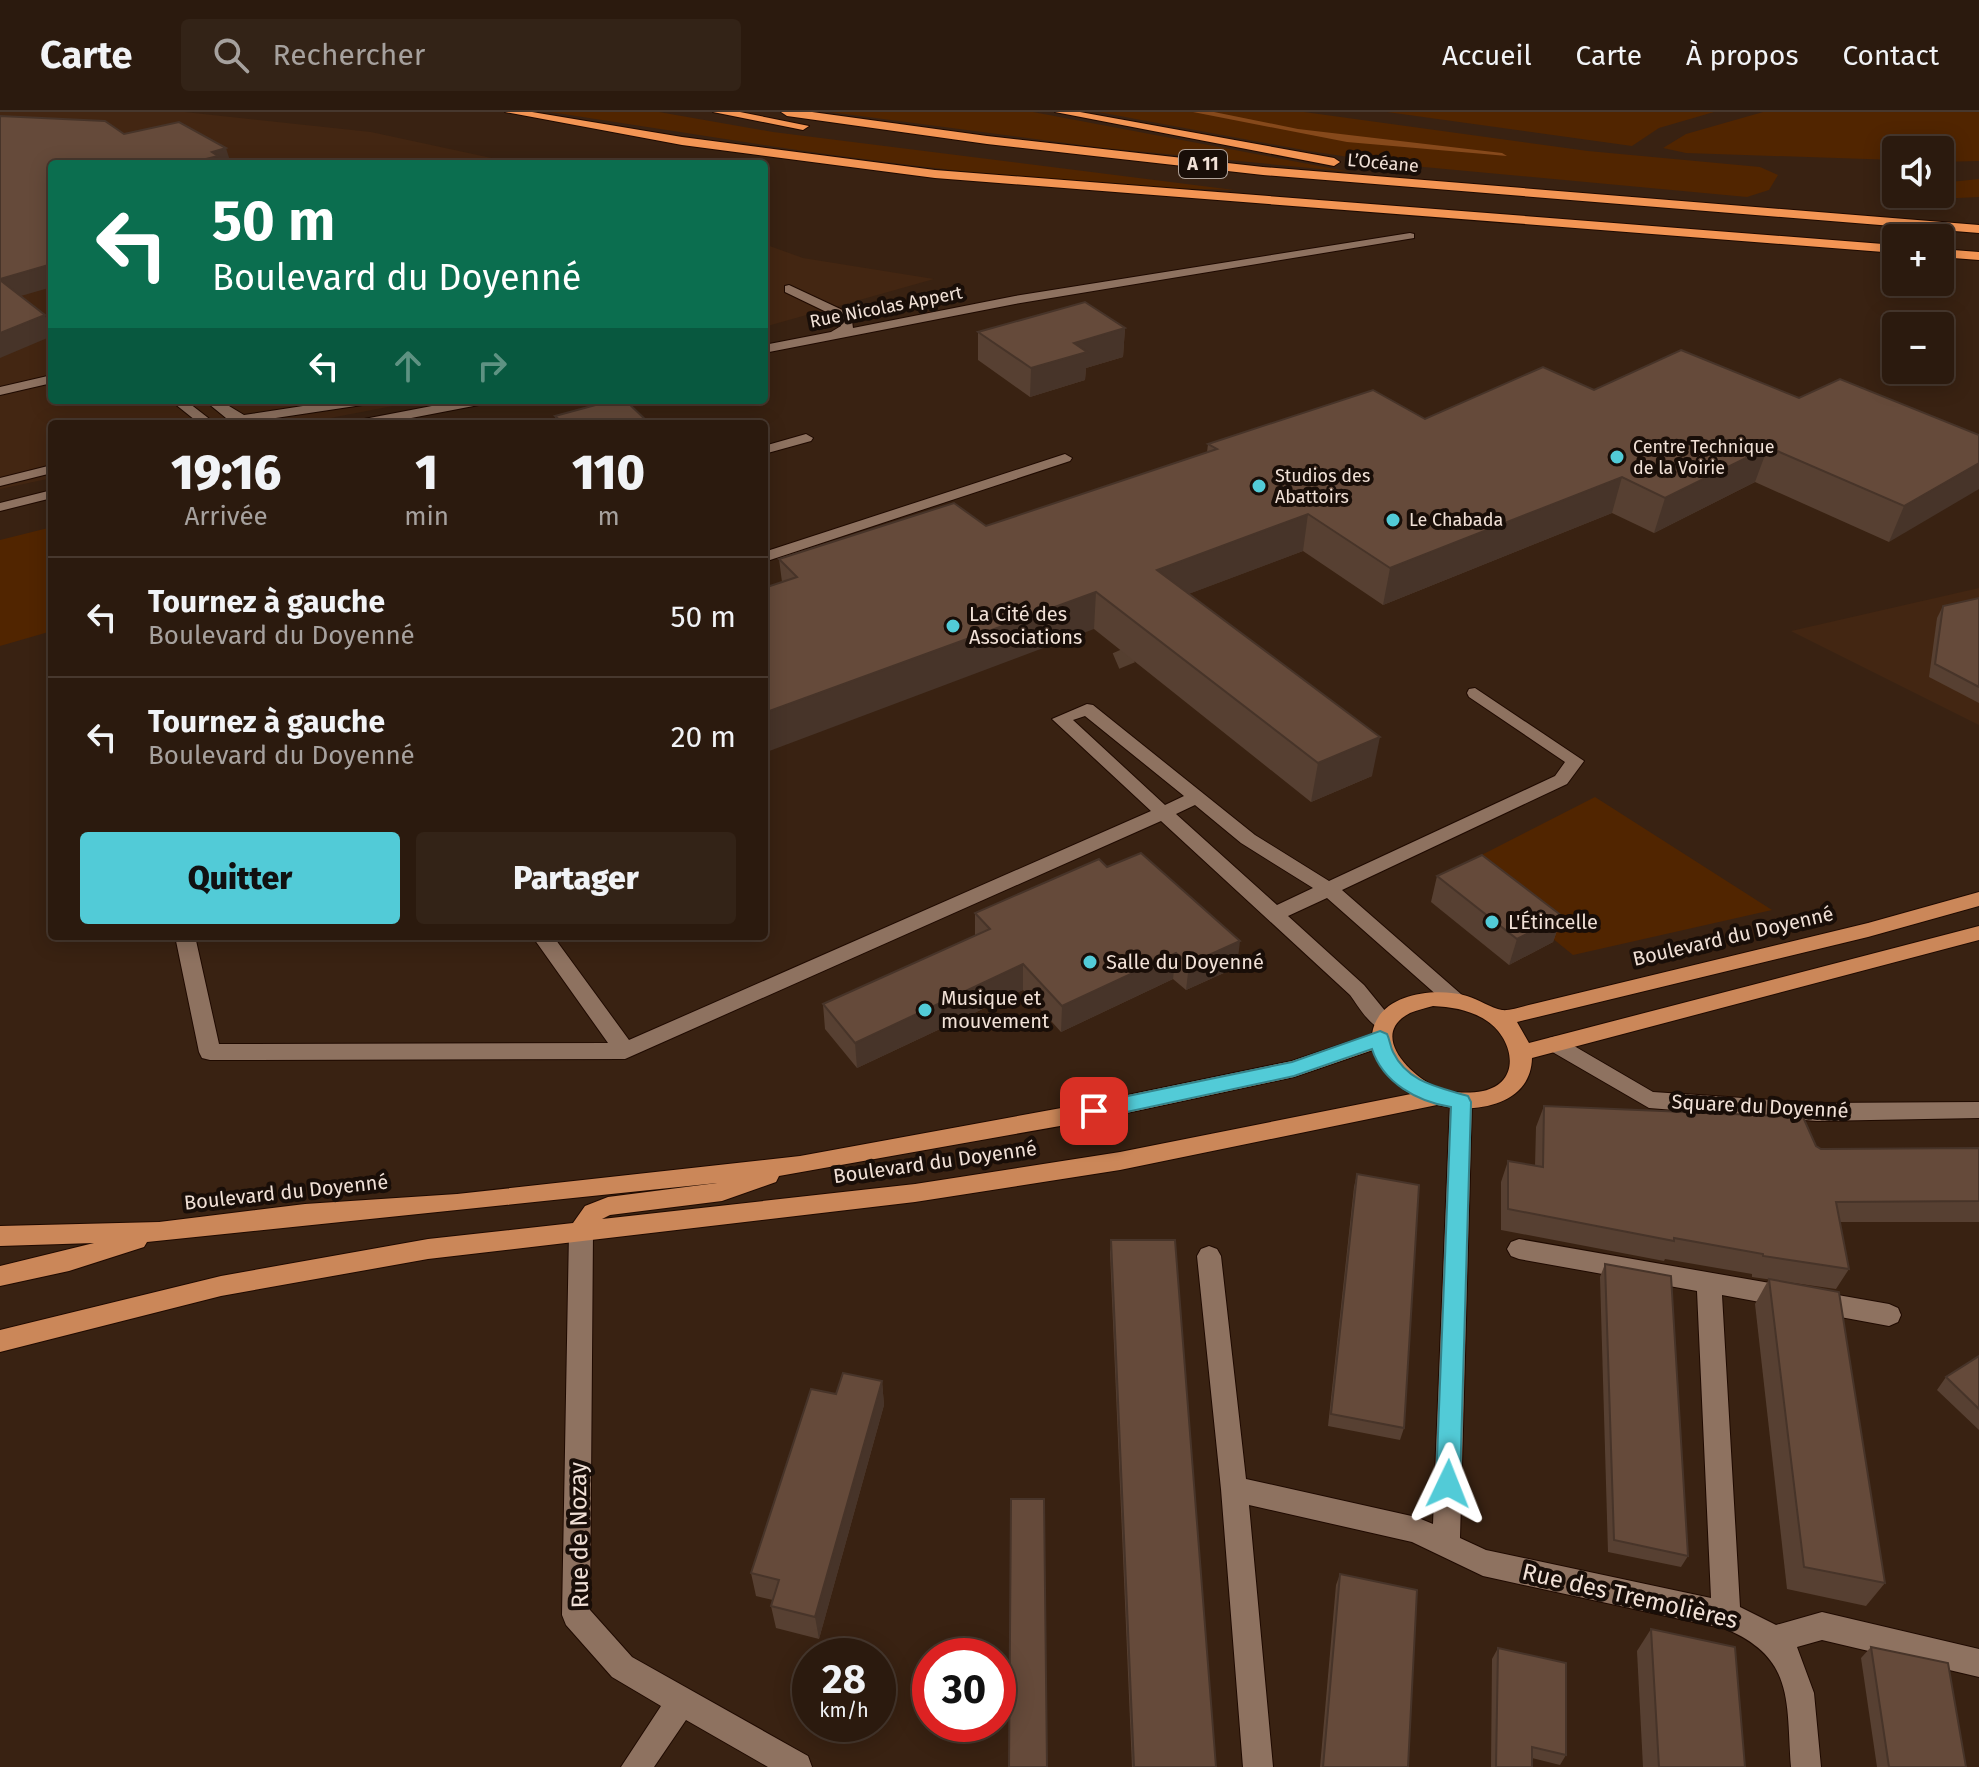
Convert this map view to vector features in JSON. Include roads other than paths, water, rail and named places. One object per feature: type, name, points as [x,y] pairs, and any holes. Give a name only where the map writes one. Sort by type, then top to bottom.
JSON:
[{"type":"highway","points":[[511,112],[682,141],[935,174],[1882,248]]},
{"type":"highway","name":"L’Océane","points":[[719,112],[893,139],[1125,168],[1517,207],[1882,236]]},
{"type":"highway","name":"L’Océane","points":[[787,112],[944,135],[1171,161],[1908,224]]},
{"type":"highway","points":[[1061,112],[1344,164],[1770,206],[1918,224]]},
{"type":"highway","name":"L’Océane","points":[[1954,227],[1979,229]]},
{"type":"highway","points":[[1954,242],[1979,244]]},
{"type":"highway","points":[[1954,254],[1979,256]]},
{"type":"main road","name":"Boulevard du Doyenné","points":[[1498,1018],[1868,930],[1979,899]]},
{"type":"main road","points":[[1523,1052],[1979,933]]},
{"type":"main road","name":"Boulevard du Doyenné","points":[[1433,998],[1455,1000],[1478,1006],[1498,1018],[1510,1028],[1523,1052],[1522,1068],[1516,1082],[1502,1093],[1483,1100],[1461,1102],[1435,1097],[1401,1078],[1382,1053],[1382,1031],[1395,1010],[1412,1001],[1433,998]]},
{"type":"main road","name":"Boulevard du Doyenné","points":[[0,1236],[159,1232],[305,1214],[457,1203],[800,1165],[1094,1111],[1294,1069],[1382,1031]]},
{"type":"main road","name":"Boulevard du Doyenné","points":[[0,1341],[221,1286],[450,1245],[915,1193],[1106,1163],[1435,1097]]},
{"type":"main road","name":"Boulevard du Doyenné","points":[[581,1232],[585,1219],[593,1211],[608,1206],[722,1192],[800,1165]]},
{"type":"main road","name":"Boulevard du Doyenné","points":[[0,1276],[69,1261],[159,1232]]},
{"type":"street","name":"Rue Nicolas Appert","points":[[768,348],[1015,300],[1410,236]]},
{"type":"street","points":[[789,289],[847,317],[847,327],[834,336]]},
{"type":"street","points":[[768,340],[782,346]]},
{"type":"street","points":[[0,391],[48,380]]},
{"type":"street","points":[[182,404],[204,420]]},
{"type":"street","points":[[216,404],[243,419],[346,404]]},
{"type":"street","points":[[311,404],[334,420]]},
{"type":"street","points":[[380,420],[463,404]]},
{"type":"street","points":[[768,449],[806,438]]},
{"type":"street","points":[[768,556],[1065,458]]},
{"type":"street","points":[[0,482],[48,470]]},
{"type":"street","points":[[0,507],[48,495]]},
{"type":"street","points":[[1275,914],[1561,780],[1575,761],[1475,693]]},
{"type":"street","points":[[1382,1031],[1357,990],[1061,719],[1087,709],[1248,839],[1330,890],[1455,1000]]},
{"type":"street","points":[[186,940],[210,1052],[625,1051],[1196,798]]},
{"type":"street","points":[[545,940],[625,1051]]},
{"type":"street","name":"Square du Doyenné","points":[[1557,1044],[1649,1100],[1817,1112],[1979,1110]]},
{"type":"street","points":[[1446,1545],[1461,1102]]},
{"type":"street","name":"Rue de Nozay","points":[[581,1232],[576,1615],[622,1667],[797,1767]]},
{"type":"street","points":[[1519,1249],[1889,1315]]},
{"type":"street","points":[[1209,1256],[1234,1489],[1258,1767]]},
{"type":"street","points":[[1709,1284],[1726,1615]]},
{"type":"street","name":"Rue des Tremolières","points":[[1234,1489],[1416,1530],[1483,1563],[1726,1615],[1761,1628],[1776,1639]]},
{"type":"street","points":[[1806,1767],[1797,1678],[1790,1658],[1776,1639],[1822,1626],[1979,1663]]},
{"type":"street","points":[[636,1767],[682,1701]]},
{"type":"tunnel","points":[[1116,661],[1142,650]]},
{"type":"place","name":"Centre Technique de la Voirie","points":[[1617,457]]},
{"type":"place","name":"Studios des Abattoirs","points":[[1259,486]]},
{"type":"place","name":"Le Chabada","points":[[1393,520]]},
{"type":"place","name":"La Cité des Associations","points":[[953,626]]},
{"type":"place","name":"L'Étincelle","points":[[1492,922]]},
{"type":"place","name":"Salle du Doyenné","points":[[1090,962]]},
{"type":"place","name":"Musique et mouvement","points":[[925,1010]]}]
